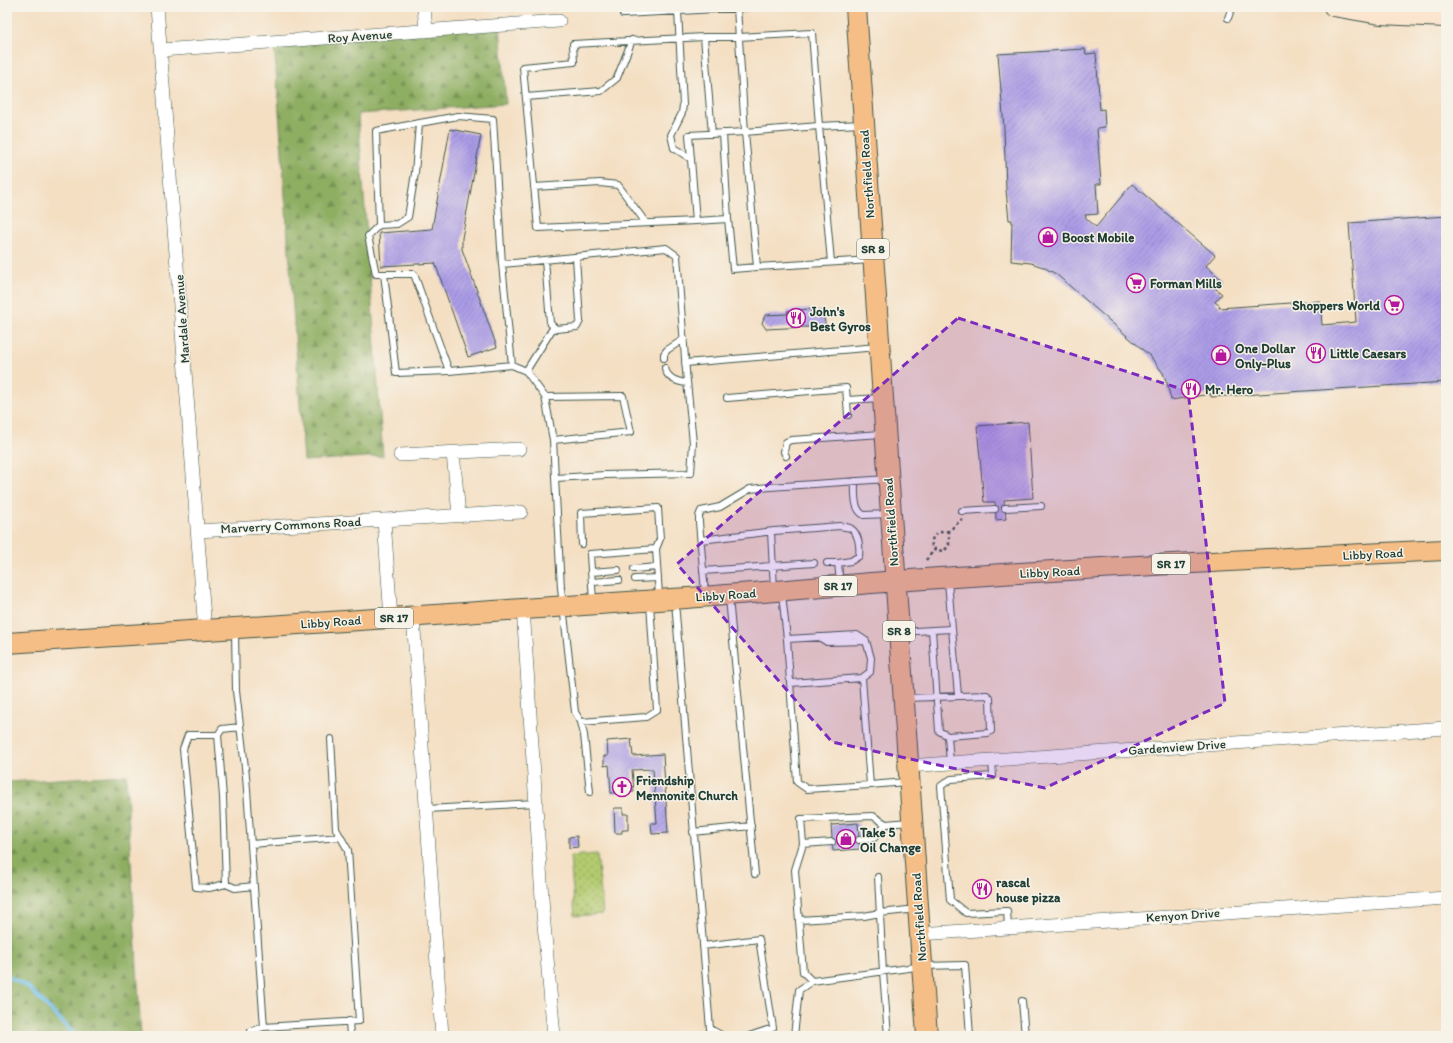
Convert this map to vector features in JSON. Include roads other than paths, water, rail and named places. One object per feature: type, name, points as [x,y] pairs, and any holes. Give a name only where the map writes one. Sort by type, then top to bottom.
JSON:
[{"type":"main road","name":"Northfield Road","points":[[856,7],[927,1036]]},
{"type":"main road","name":"Libby Road","points":[[7,643],[661,600],[895,581],[1202,562],[1446,550]]},
{"type":"street","name":"Mardale Avenue","points":[[157,7],[205,631]]},
{"type":"street","points":[[424,7],[426,31]]},
{"type":"street","points":[[1333,7],[1394,11],[1446,18]]},
{"type":"street","name":"Roy Avenue","points":[[161,50],[558,21]]},
{"type":"street","points":[[400,455],[519,449]]},
{"type":"street","points":[[453,453],[459,515]]},
{"type":"street","name":"Marverry Commons Road","points":[[198,531],[522,512]]},
{"type":"street","points":[[384,520],[391,618]]},
{"type":"street","points":[[523,608],[543,912],[554,1036]]},
{"type":"street","points":[[413,616],[442,1036]]},
{"type":"street","name":"Gardenview Drive","points":[[909,773],[950,763],[1446,728]]},
{"type":"street","name":"Kenyon Drive","points":[[920,934],[1446,898]]},
{"type":"lane","points":[[622,7],[623,14],[754,7]]},
{"type":"lane","points":[[1228,18],[1232,7]]},
{"type":"lane","points":[[737,8],[745,132],[757,268]]},
{"type":"lane","points":[[678,11],[681,38],[683,105],[682,113],[671,135],[674,148],[691,159]]},
{"type":"lane","points":[[728,219],[538,228],[523,67],[574,62],[573,44],[632,40],[812,33],[831,262]]},
{"type":"lane","points":[[704,37],[712,134]]},
{"type":"lane","points":[[526,97],[601,91],[617,78],[632,40]]},
{"type":"lane","points":[[379,225],[376,131],[458,116],[493,119],[502,264],[512,365]]},
{"type":"lane","points":[[419,124],[415,173],[408,216],[397,224],[379,225],[368,236],[376,274],[414,274],[449,371]]},
{"type":"lane","points":[[696,221],[689,135],[864,124]]},
{"type":"lane","points":[[723,133],[728,219],[733,269],[873,260]]},
{"type":"lane","points":[[534,187],[600,183],[618,185],[646,223]]},
{"type":"lane","points":[[502,264],[666,248],[677,256],[693,443],[691,473],[556,478]]},
{"type":"lane","points":[[545,260],[550,323],[556,329],[574,328],[579,324],[576,257]]},
{"type":"lane","points":[[384,274],[396,372],[449,371],[512,365],[526,370],[545,397],[553,440],[561,588],[575,712],[581,722],[584,735],[590,792]]},
{"type":"lane","points":[[526,370],[554,328]]},
{"type":"lane","points":[[664,358],[664,354],[667,350],[684,339]]},
{"type":"lane","points":[[685,363],[879,346]]},
{"type":"lane","points":[[665,368],[666,373],[676,382],[687,383]]},
{"type":"lane","points":[[727,398],[846,388],[848,415]]},
{"type":"lane","points":[[545,397],[623,396],[631,432],[553,440]]},
{"type":"lane","points":[[847,400],[882,398]]},
{"type":"lane","points":[[786,456],[784,452],[786,442],[791,440],[886,434]]},
{"type":"lane","points":[[706,596],[699,516],[701,511],[720,507],[750,490],[770,487],[888,479]]},
{"type":"lane","points":[[854,481],[858,510],[861,514],[891,514]]},
{"type":"lane","points":[[1005,508],[1041,506]]},
{"type":"lane","points":[[582,544],[581,513],[658,508],[660,539],[656,549],[658,578],[693,832],[710,1029],[723,1036]]},
{"type":"lane","points":[[962,511],[995,509]]},
{"type":"lane","points":[[701,540],[840,526],[850,528],[856,535],[860,548],[859,556],[851,561],[827,563]]},
{"type":"lane","points":[[771,532],[773,566],[787,640],[797,782],[807,789],[870,785],[909,773]]},
{"type":"lane","points":[[594,604],[590,554],[656,549]]},
{"type":"lane","points":[[838,563],[840,586]]},
{"type":"lane","points":[[703,571],[814,564]]},
{"type":"lane","points":[[634,569],[657,567]]},
{"type":"lane","points":[[591,572],[618,570]]},
{"type":"lane","points":[[635,579],[658,578]]},
{"type":"lane","points":[[948,578],[958,695]]},
{"type":"lane","points":[[592,582],[619,580]]},
{"type":"lane","points":[[729,595],[755,874]]},
{"type":"lane","points":[[581,722],[646,717],[657,710],[661,600]]},
{"type":"lane","points":[[236,629],[236,691],[251,844],[264,1027]]},
{"type":"lane","points":[[899,632],[952,629]]},
{"type":"lane","points":[[903,698],[936,697],[958,695],[987,695],[990,698],[991,731],[988,733],[948,736],[939,730],[936,697],[932,630]]},
{"type":"lane","points":[[787,640],[857,635],[866,641],[871,658],[870,672],[862,678],[790,683]]},
{"type":"lane","points":[[862,678],[870,785]]},
{"type":"lane","points":[[226,884],[223,797],[218,735],[222,729],[240,727]]},
{"type":"lane","points":[[218,735],[188,735],[183,749],[196,888],[209,888],[226,884],[235,888],[254,886]]},
{"type":"lane","points":[[948,736],[950,763]]},
{"type":"lane","points":[[249,1036],[251,1031],[264,1027],[359,1021],[348,850],[336,829],[331,739]]},
{"type":"lane","points":[[992,760],[993,776],[951,779],[941,786],[950,900],[966,913],[1007,911],[1008,927]]},
{"type":"lane","points":[[427,809],[536,802]]},
{"type":"lane","points":[[812,981],[803,972],[795,870],[803,844],[801,819],[873,816],[886,824],[912,821]]},
{"type":"lane","points":[[859,840],[874,838],[886,824]]},
{"type":"lane","points":[[693,832],[751,826]]},
{"type":"lane","points":[[251,844],[341,837]]},
{"type":"lane","points":[[803,844],[832,842]]},
{"type":"lane","points":[[878,877],[888,1036]]},
{"type":"lane","points":[[799,920],[864,916],[918,909]]},
{"type":"lane","points":[[702,946],[759,939],[773,1028],[749,1036]]},
{"type":"lane","points":[[794,1036],[799,990],[812,981],[923,966],[965,965],[970,1036]]},
{"type":"lane","points":[[1022,1001],[1025,1036]]},
{"type":"lane","points":[[349,1021],[350,1036]]},
{"type":"waterway","points":[[7,976],[28,987],[76,1036]]},
{"type":"place","name":"Boost Mobile","points":[[1048,237]]},
{"type":"place","name":"Forman Mills","points":[[1136,283]]},
{"type":"place","name":"Shoppers World","points":[[1394,305]]},
{"type":"place","name":"John's Best Gyros","points":[[796,318]]},
{"type":"place","name":"Little Caesars","points":[[1316,353]]},
{"type":"place","name":"One Dollar Only-Plus","points":[[1221,355]]},
{"type":"place","name":"Mr. Hero","points":[[1191,389]]},
{"type":"place","name":"Friendship Mennonite Church","points":[[622,787]]},
{"type":"place","name":"Take 5 Oil Change","points":[[846,839]]},
{"type":"place","name":"rascal house pizza","points":[[982,889]]}]
